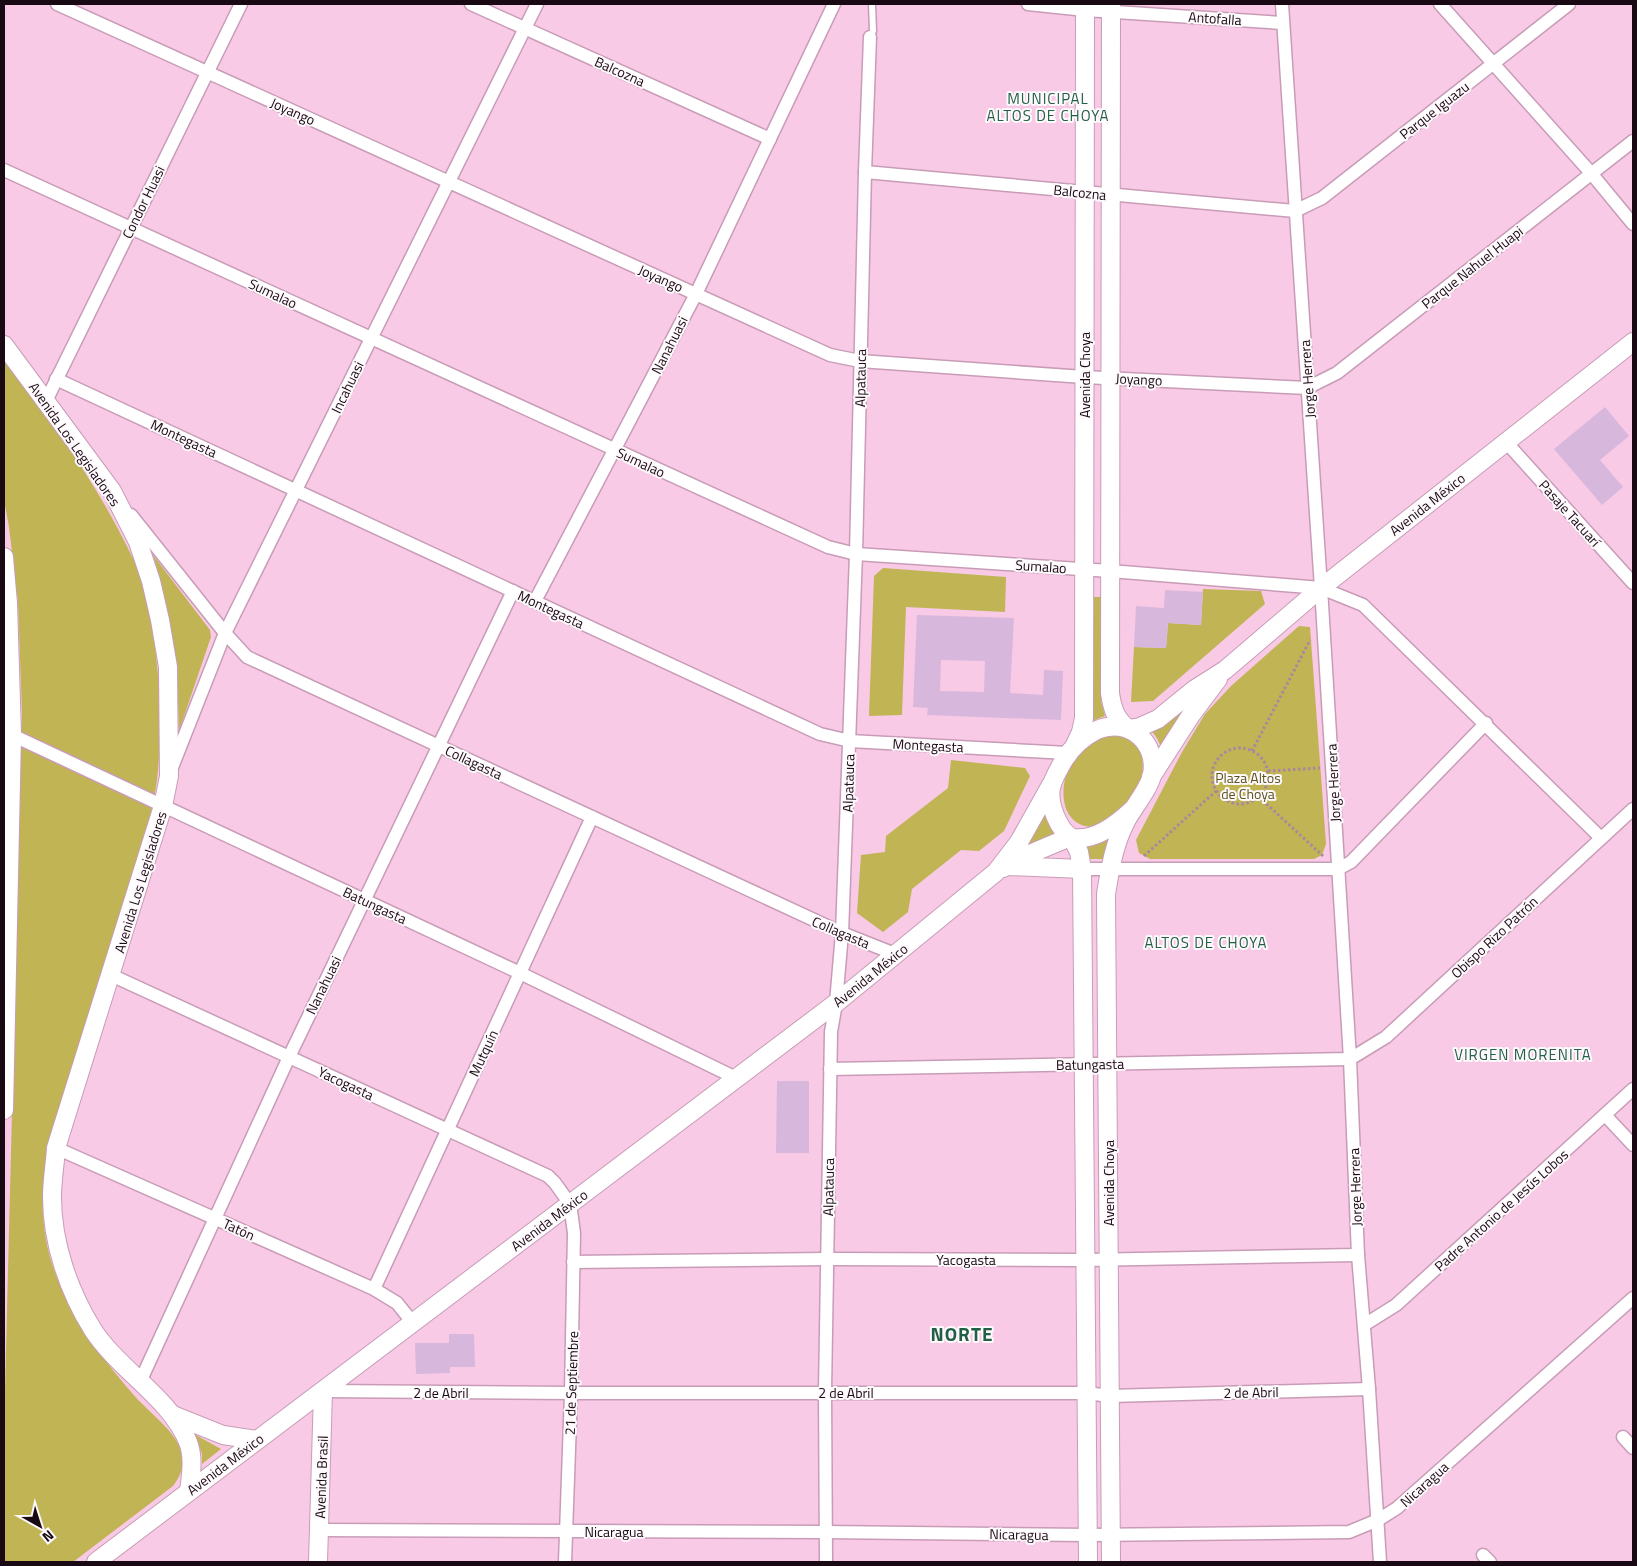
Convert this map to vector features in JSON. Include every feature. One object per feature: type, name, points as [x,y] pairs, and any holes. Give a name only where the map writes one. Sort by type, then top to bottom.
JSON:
[{"type":"main road","name":"Avenida Choya","points":[[1071,749],[1081,732],[1084,718],[1085,7]]},
{"type":"main road","name":"Avenida Choya","points":[[1111,8],[1110,693],[1114,712],[1118,719],[1128,728]]},
{"type":"main road","name":"Avenida México","points":[[1128,728],[1148,724],[1158,719],[1195,689],[1225,670],[1321,588],[1633,342]]},
{"type":"main road","name":"Avenida Los Legisladores","points":[[4,345],[112,491],[138,542],[151,581],[168,667],[169,776],[163,806],[56,1148],[52,1198],[56,1230],[65,1270],[76,1300],[94,1331],[119,1362],[173,1415],[189,1443],[192,1462],[189,1491]]},
{"type":"main road","points":[[4,557],[8,604],[12,735],[4,1110]]},
{"type":"main road","name":"Avenida México","points":[[1151,777],[1191,715],[1225,670]]},
{"type":"main road","points":[[1112,726],[1128,728],[1141,738],[1149,750],[1152,764],[1151,777],[1133,808],[1118,822],[1104,831],[1088,837],[1071,838],[1061,826],[1053,807],[1050,792],[1051,785],[1071,749],[1087,736],[1112,726]]},
{"type":"main road","name":"Avenida México","points":[[1001,869],[1019,842],[1051,785]]},
{"type":"main road","name":"Avenida Choya","points":[[1111,1562],[1106,894],[1110,869],[1120,833],[1133,808]]},
{"type":"main road","name":"Avenida Choya","points":[[1071,838],[1079,852],[1082,869],[1088,1562]]},
{"type":"main road","name":"Avenida México","points":[[97,1562],[836,1003],[1001,869],[1025,856],[1071,838]]},
{"type":"main road","points":[[1001,869],[1082,869]]},
{"type":"main road","name":"Avenida Brasil","points":[[318,1562],[323,1391]]},
{"type":"main road","name":"Avenida Los Legisladores","points":[[173,1415],[223,1436],[257,1440]]},
{"type":"street","name":"Joyango","points":[[57,4],[830,355],[860,361],[1308,388]]},
{"type":"street","name":"Condor Huasi","points":[[46,401],[241,4]]},
{"type":"street","name":"Balcozna","points":[[471,4],[770,138]]},
{"type":"street","name":"Incahuasi","points":[[169,776],[225,633],[538,4]]},
{"type":"street","name":"Nanahuasi","points":[[535,601],[696,294],[834,4]]},
{"type":"street","name":"Antofalla","points":[[1028,4],[1111,8],[1283,23]]},
{"type":"street","name":"Jorge Herrera","points":[[1282,4],[1323,615],[1350,1059],[1358,1255],[1380,1562]]},
{"type":"street","points":[[1440,4],[1591,173],[1633,224]]},
{"type":"street","name":"Parque Iguazu","points":[[1295,211],[1322,198],[1569,4]]},
{"type":"street","name":"Alpatauca","points":[[826,1562],[825,1391],[831,1032],[836,1003],[842,933],[850,741],[870,37]]},
{"type":"street","name":"Parque Nahuel Huapi","points":[[1308,388],[1337,373],[1633,141]]},
{"type":"street","name":"Sumalao","points":[[4,170],[828,547],[856,554],[1084,569],[1321,588],[1363,604],[1602,838]]},
{"type":"street","name":"Balcozna","points":[[865,172],[1295,211]]},
{"type":"street","name":"Montegasta","points":[[56,379],[820,734],[850,741],[1071,749]]},
{"type":"street","name":"Pasaje Tacuarí","points":[[1506,442],[1628,568],[1633,583]]},
{"type":"street","name":"Collagasta","points":[[112,491],[225,633],[247,657],[842,933],[895,954]]},
{"type":"street","name":"Nanahuasi","points":[[140,1382],[289,1057],[513,591]]},
{"type":"street","points":[[1082,869],[1338,869],[1351,862],[1486,723]]},
{"type":"street","name":"Batungasta","points":[[12,735],[520,973],[736,1078]]},
{"type":"street","name":"Obispo Rizo Patrón","points":[[1350,1059],[1386,1037],[1633,809]]},
{"type":"street","name":"Mutquín","points":[[374,1289],[592,817]]},
{"type":"street","name":"Yacogasta","points":[[111,975],[548,1176],[555,1182],[570,1204]]},
{"type":"street","name":"Batungasta","points":[[830,1069],[1350,1059]]},
{"type":"street","name":"Padre Antonio de Jesús Lobos","points":[[1364,1325],[1396,1306],[1633,1089]]},
{"type":"street","points":[[1604,1115],[1633,1145]]},
{"type":"street","name":"Tatón","points":[[56,1148],[374,1289],[397,1303],[413,1323]]},
{"type":"street","name":"21 de Septiembre","points":[[564,1562],[571,1393],[574,1232],[570,1204]]},
{"type":"street","name":"Yacogasta","points":[[573,1262],[827,1259],[1085,1260],[1358,1255]]},
{"type":"street","name":"Nicaragua","points":[[319,1530],[566,1530],[1088,1535],[1349,1532],[1378,1520],[1397,1508],[1633,1298]]},
{"type":"street","name":"2 de Abril","points":[[323,1391],[571,1393],[825,1391],[1086,1392],[1110,1396],[1369,1389]]},
{"type":"street","points":[[1623,1437],[1633,1448]]},
{"type":"lane","name":"Alpatauca","points":[[870,37],[872,31],[872,4]]},
{"type":"path","points":[[1252,751],[1323,615]]},
{"type":"path","points":[[1235,748],[1244,748],[1252,751],[1260,756],[1268,771],[1265,790],[1259,797],[1241,804],[1231,803],[1222,799],[1212,782],[1214,765],[1219,757],[1235,748]]},
{"type":"path","points":[[1268,771],[1332,768]]},
{"type":"path","points":[[1129,869],[1216,791]]},
{"type":"path","points":[[1259,797],[1338,869]]},
{"type":"green space","points":[[4,359],[79,463],[106,506],[131,555],[142,581],[147,600],[159,684],[159,753],[152,807],[143,844],[48,1145],[43,1194],[44,1223],[48,1250],[56,1277],[68,1302],[81,1326],[114,1371],[138,1400],[176,1439],[182,1452],[183,1463],[181,1473],[173,1486],[73,1562],[4,1562],[4,1430],[22,714],[18,602],[4,500]]},
{"type":"green space","points":[[153,555],[210,630],[211,637],[179,731],[173,642],[160,576]]},
{"type":"green space","points":[[883,568],[1006,577],[1005,612],[906,607],[902,715],[869,716],[874,576]]},
{"type":"green space","points":[[1203,589],[1261,591],[1265,604],[1153,701],[1131,702],[1134,647],[1166,648],[1168,623],[1201,625]]},
{"type":"green space","points":[[1094,597],[1102,597],[1101,701],[1105,716],[1092,721]]},
{"type":"green space","name":"Plaza Altos de Choya","points":[[1299,626],[1310,627],[1326,844],[1322,855],[1314,859],[1150,859],[1139,853],[1136,840],[1182,752],[1205,714],[1231,686]]},
{"type":"green space","points":[[1202,691],[1162,752],[1158,740],[1150,730]]},
{"type":"green space","points":[[1107,735],[1123,735],[1132,740],[1139,748],[1143,767],[1141,778],[1134,797],[1125,808],[1095,827],[1083,825],[1074,820],[1068,813],[1064,803],[1065,781],[1068,770],[1080,753],[1092,742]]},
{"type":"green space","points":[[951,760],[1025,768],[1030,776],[1004,831],[979,851],[961,850],[912,889],[908,912],[883,932],[857,913],[861,855],[885,852],[886,836],[948,788]]},
{"type":"green space","points":[[1045,806],[1056,835],[1022,850]]},
{"type":"green space","points":[[1110,837],[1104,859],[1089,859],[1083,844]]},
{"type":"green space","points":[[194,1434],[221,1449],[202,1464],[202,1454]]},
{"type":"building","points":[[1605,407],[1629,436],[1600,460],[1623,487],[1602,505],[1554,449]]},
{"type":"building","points":[[1165,590],[1203,592],[1201,625],[1168,623],[1166,648],[1134,647],[1136,606],[1164,608]]},
{"type":"building","points":[[917,615],[1014,618],[1010,693],[1043,695],[1044,670],[1063,671],[1061,720],[927,715],[928,708],[913,707]],"holes":[[[941,660],[985,661],[984,692],[940,691]]]},
{"type":"building","points":[[777,1081],[809,1081],[809,1153],[776,1153]]},
{"type":"building","points":[[449,1334],[474,1334],[475,1367],[450,1367],[450,1373],[416,1374],[415,1343],[449,1343]]},
{"type":"district","name":"MUNICIPAL ALTOS DE CHOYA","points":[[1048,106]]},
{"type":"district","name":"ALTOS DE CHOYA","points":[[1206,942]]},
{"type":"district","name":"VIRGEN MORENITA","points":[[1523,1054]]},
{"type":"district","name":"NORTE","points":[[962,1333]]}]
